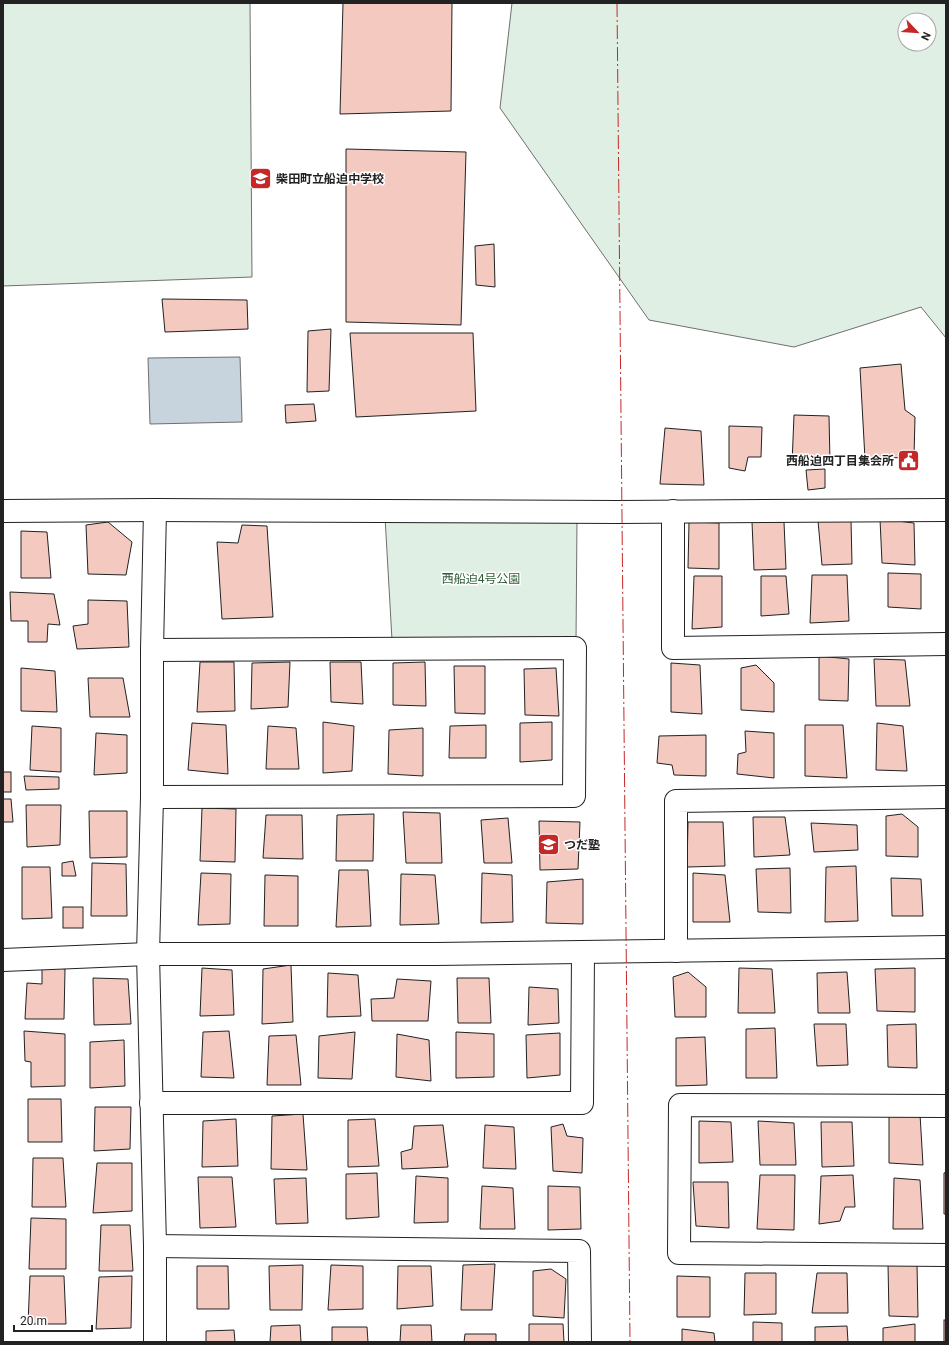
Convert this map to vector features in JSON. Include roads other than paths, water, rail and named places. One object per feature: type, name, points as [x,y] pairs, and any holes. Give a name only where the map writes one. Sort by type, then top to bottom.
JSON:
[{"type":"street","points":[[155,510],[152,650],[152,797],[148,954],[155,1246],[155,1342]]},
{"type":"street","points":[[3,511],[155,510],[618,512],[946,510]]},
{"type":"street","points":[[673,511],[673,648],[946,644]]},
{"type":"street","points":[[152,650],[575,648],[574,796],[152,797]]},
{"type":"street","points":[[676,951],[676,801],[946,797]]},
{"type":"street","points":[[3,960],[148,954],[436,954],[946,947]]},
{"type":"street","points":[[151,1103],[582,1103],[583,952]]},
{"type":"street","points":[[946,1106],[680,1105],[680,1253],[946,1255]]},
{"type":"street","points":[[155,1246],[579,1251],[580,1342]]},
{"type":"place","name":"柴田町立船迫中学校","points":[[261,179]]},
{"type":"place","name":"西船迫四丁目集会所","points":[[909,461]]},
{"type":"place","name":"つだ塾","points":[[549,845]]},
{"type":"park label","name":"西船迫4号公園","points":[[481,579]]}]
